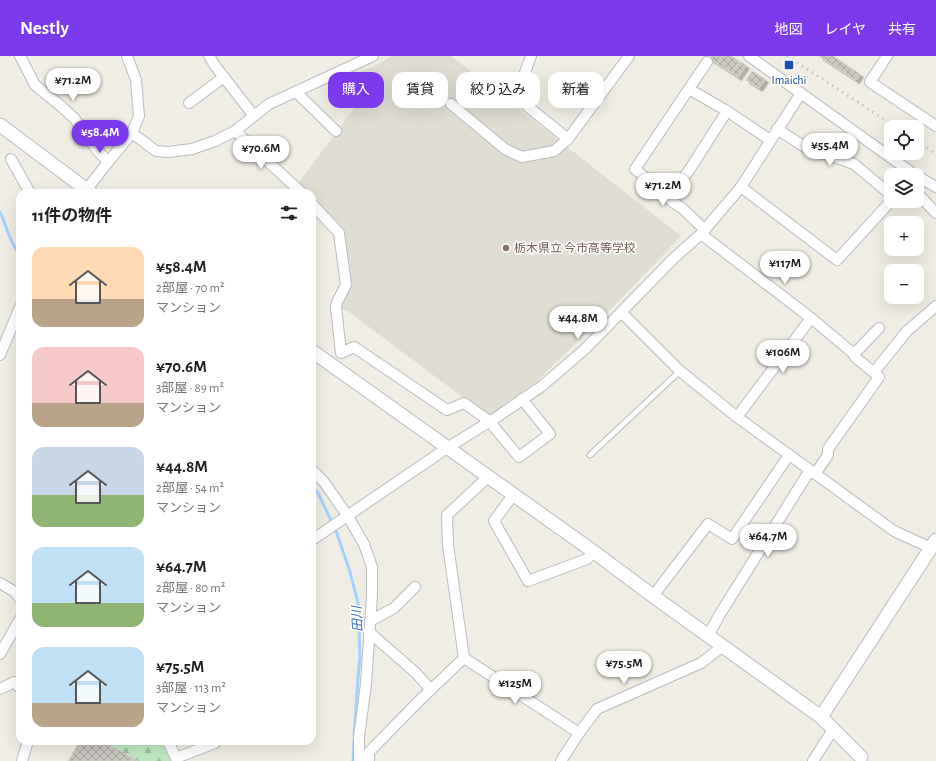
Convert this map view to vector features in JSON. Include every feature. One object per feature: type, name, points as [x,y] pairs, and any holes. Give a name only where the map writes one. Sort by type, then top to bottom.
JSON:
[{"type":"street","points":[[20,56],[34,85],[74,118],[97,150],[108,162]]},
{"type":"street","points":[[89,189],[108,162],[132,133],[140,116],[136,80],[127,56]]},
{"type":"street","points":[[209,56],[254,116]]},
{"type":"street","points":[[132,133],[156,151],[168,152],[192,149],[235,131],[269,104],[373,56]]},
{"type":"street","points":[[531,56],[516,97],[568,139]]},
{"type":"street","points":[[451,104],[505,149],[522,157],[554,151],[568,139],[629,56]]},
{"type":"street","points":[[749,56],[905,168]]},
{"type":"street","points":[[887,56],[870,82],[936,126]]},
{"type":"street","points":[[707,62],[635,169],[667,196],[674,204],[682,208],[703,232],[811,318],[879,377],[828,449],[828,455],[813,472],[728,601],[708,636]]},
{"type":"street","points":[[189,103],[224,77]]},
{"type":"street","points":[[689,88],[770,140]]},
{"type":"street","points":[[296,92],[336,132]]},
{"type":"street","points":[[316,537],[447,448],[497,417],[542,386],[585,349],[622,313],[674,258],[703,232],[741,187],[801,93]]},
{"type":"street","points":[[667,196],[688,172],[727,111]]},
{"type":"street","points":[[0,125],[83,189]]},
{"type":"street","points":[[777,129],[811,151],[829,155],[854,164],[884,190]]},
{"type":"street","points":[[235,131],[298,189]]},
{"type":"street","points":[[11,159],[28,189]]},
{"type":"street","points":[[924,180],[936,187]]},
{"type":"street","points":[[741,187],[837,260],[885,208]]},
{"type":"street","points":[[924,200],[936,213]]},
{"type":"street","points":[[316,208],[339,233],[346,285],[336,307],[341,353],[354,347],[446,410],[464,403],[489,421],[519,457],[550,434],[522,399]]},
{"type":"street","points":[[874,372],[908,331],[936,306]]},
{"type":"street","points":[[622,313],[680,371],[737,417],[894,530],[934,546],[822,717]]},
{"type":"street","points":[[0,355],[16,317]]},
{"type":"street","points":[[737,417],[811,318]]},
{"type":"street","points":[[854,354],[879,328]]},
{"type":"street","points":[[316,354],[822,717],[864,759]]},
{"type":"street","points":[[653,596],[708,524],[732,539],[789,455]]},
{"type":"street","points":[[316,474],[324,482],[347,515],[364,544],[372,567],[372,595],[366,684],[359,737],[359,761]]},
{"type":"street","points":[[488,477],[447,515],[448,545],[464,658],[579,734]]},
{"type":"street","points":[[514,496],[494,521],[528,581],[587,559],[594,552]]},
{"type":"street","points":[[0,583],[16,593]]},
{"type":"street","points":[[370,621],[394,608],[415,587]]},
{"type":"street","points":[[0,654],[16,626]]},
{"type":"street","points":[[369,632],[416,673],[431,690]]},
{"type":"street","points":[[561,761],[597,709],[701,663],[723,646]]},
{"type":"street","points":[[368,761],[369,752],[464,658]]},
{"type":"street","points":[[0,689],[14,682],[16,684]]},
{"type":"street","points":[[813,761],[834,728]]},
{"type":"street","points":[[22,761],[27,745]]},
{"type":"street","points":[[170,745],[176,758],[210,745]]},
{"type":"lane","points":[[590,455],[680,371]]},
{"type":"shaded area","name":"栃木県立 今市高等学校","points":[[392,56],[451,56],[471,72],[456,72],[456,108],[517,108],[681,236],[614,306],[537,381],[489,417],[349,312],[337,307],[346,290],[340,233],[316,205],[316,189],[301,189],[297,185],[355,108],[384,108],[384,72],[359,72],[375,66]]},
{"type":"green space","points":[[89,745],[163,745],[174,750],[182,761],[79,761]]},
{"type":"building","points":[[712,56],[723,56],[718,64],[710,59]]},
{"type":"building","points":[[723,56],[731,56],[739,61],[732,73],[718,64]]},
{"type":"building","points":[[819,56],[833,56],[860,74],[856,80]]},
{"type":"building","points":[[740,62],[746,65],[738,77],[732,73]]},
{"type":"building","points":[[752,71],[765,79],[759,88],[746,80]]},
{"type":"building","points":[[78,745],[109,745],[138,761],[68,761]]},
{"type":"waterway","name":"田川","points":[[0,212],[16,250]]},
{"type":"waterway","name":"田川","points":[[316,491],[336,531],[350,572],[358,603],[360,657],[354,735]]},
{"type":"waterway","name":"田川","points":[[353,761],[354,740]]},
{"type":"railway","points":[[787,56],[885,120]]},
{"type":"railway","points":[[924,146],[936,154]]},
{"type":"place","name":"Imaichi","points":[[789,65]]},
{"type":"place","name":"栃木県立 今市高等学校","points":[[506,248]]}]
